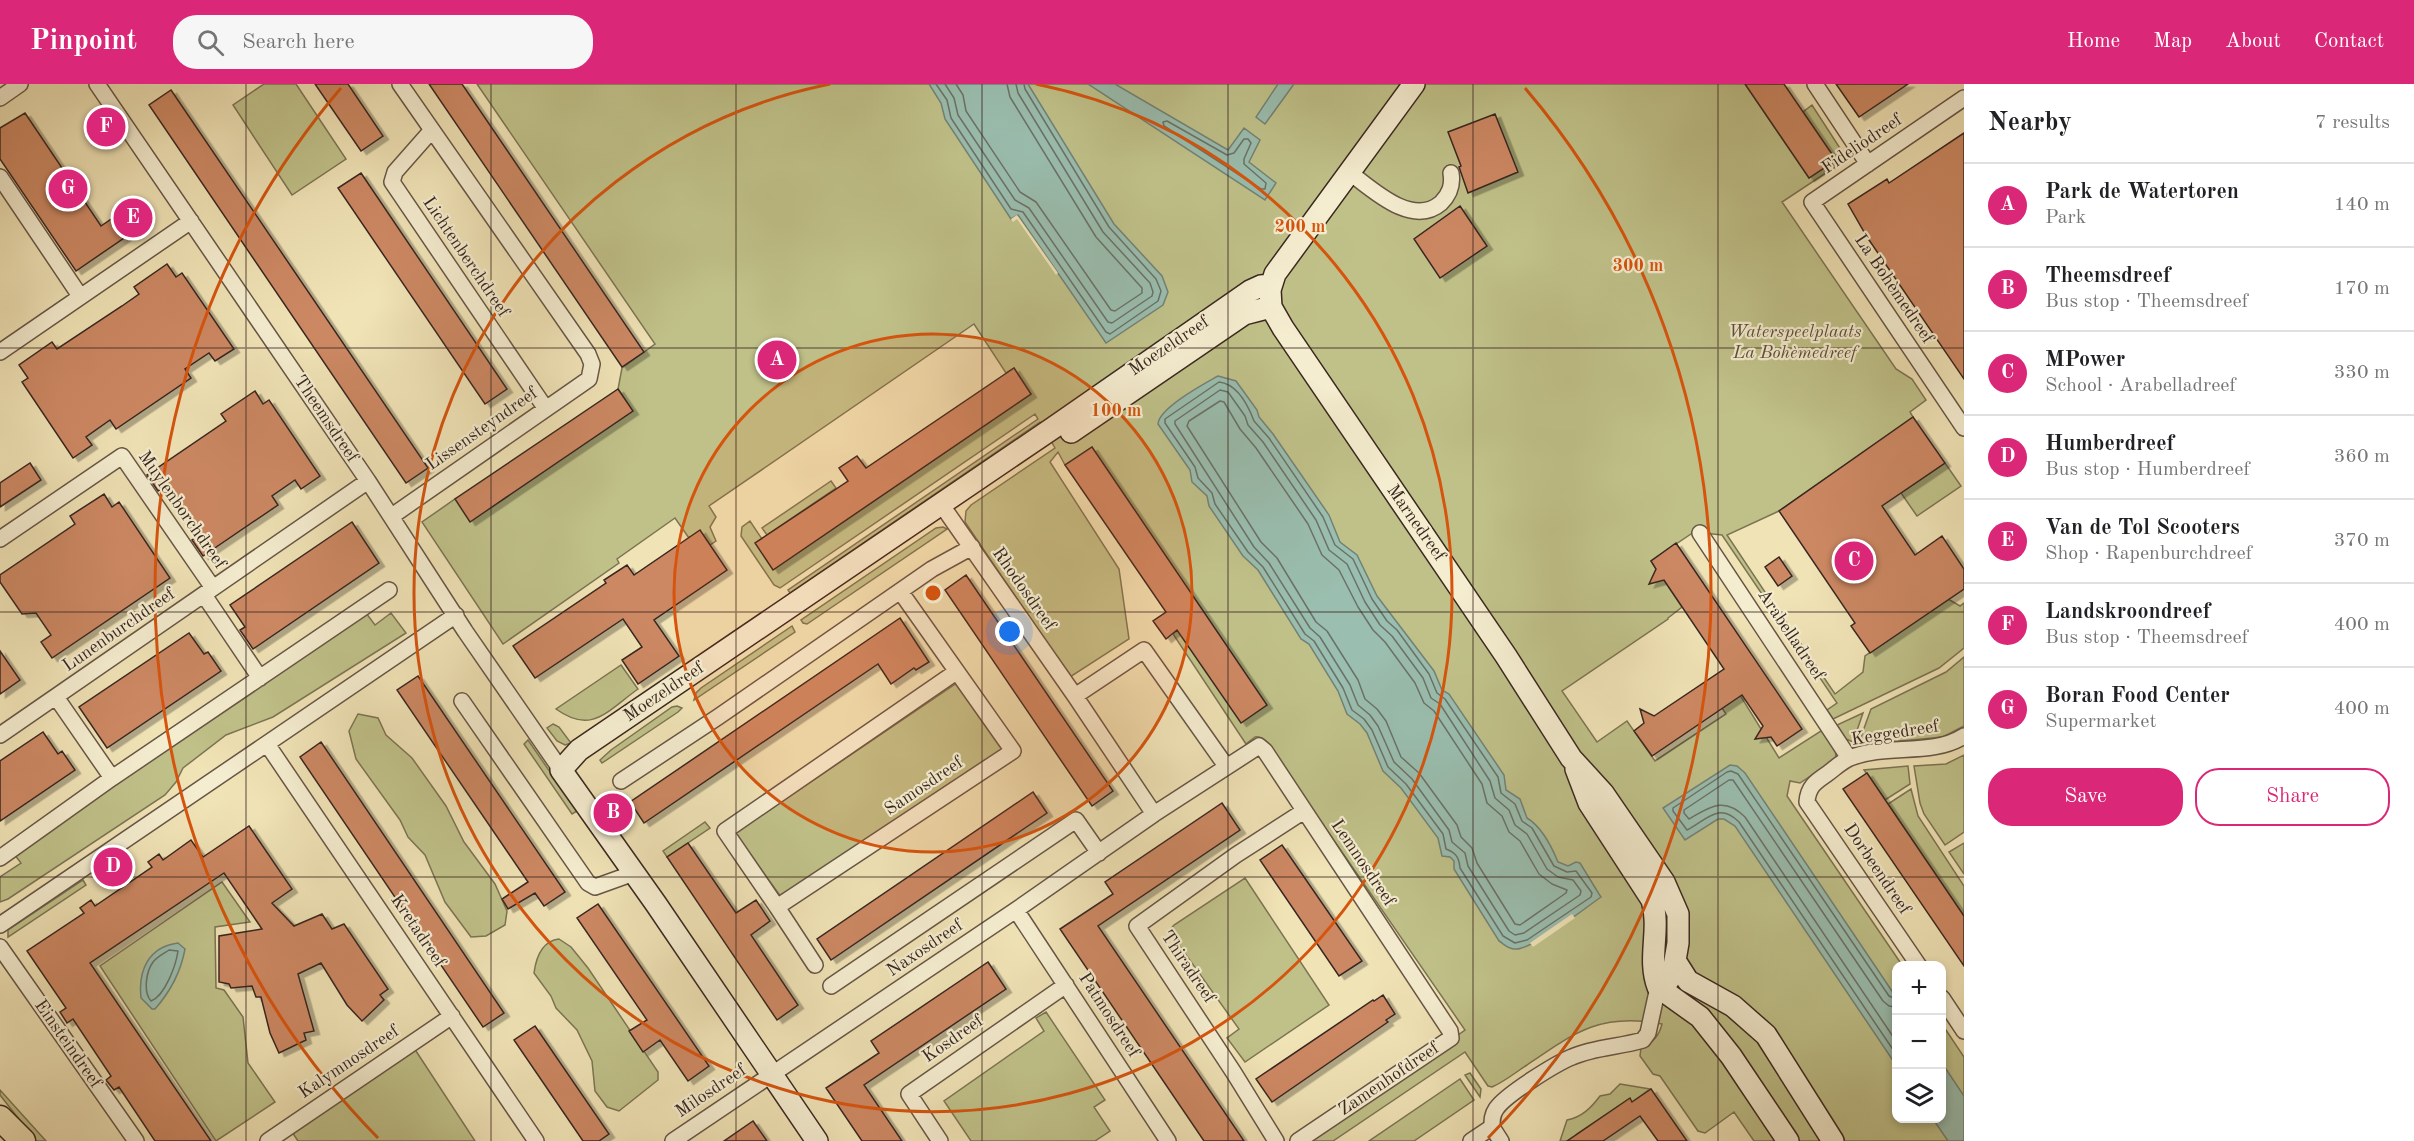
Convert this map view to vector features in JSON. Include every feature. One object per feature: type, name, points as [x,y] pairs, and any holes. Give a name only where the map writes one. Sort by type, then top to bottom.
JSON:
[{"type":"main road","points":[[0,1118],[23,1141]]},
{"type":"street","points":[[0,98],[20,84]]},
{"type":"street","name":"Theemsdreef","points":[[97,84],[392,516],[561,770],[817,1141]]},
{"type":"street","points":[[400,84],[432,130]]},
{"type":"street","points":[[1270,285],[1275,274],[1414,84]]},
{"type":"street","points":[[1815,84],[1868,164]]},
{"type":"street","name":"Fideliodreef","points":[[1812,202],[1964,98]]},
{"type":"street","name":"Lissensteyndreef","points":[[392,516],[589,379],[592,364],[588,354],[432,130]]},
{"type":"street","name":"Lichtenberchdreef","points":[[432,130],[395,172],[392,182],[546,409]]},
{"type":"street","points":[[1349,172],[1391,202],[1416,211],[1430,210],[1446,197],[1452,186],[1451,173]]},
{"type":"street","points":[[0,177],[80,296]]},
{"type":"street","name":"La Bohèmedreef","points":[[1812,202],[1959,411],[1964,428]]},
{"type":"street","points":[[0,352],[190,221]]},
{"type":"street","name":"Marnedreef","points":[[1270,285],[1271,307],[1305,362],[1506,656],[1571,758],[1590,803],[1652,900],[1656,914],[1652,969],[1658,987]]},
{"type":"street","name":"Moezeldreef","points":[[945,510],[1250,291],[1270,285]]},
{"type":"street","name":"Moezeldreef","points":[[561,770],[579,750],[778,617],[1241,316],[1252,310],[1271,307]]},
{"type":"street","name":"Muylenborchdreef","points":[[0,539],[122,456],[208,592]]},
{"type":"street","name":"Lunenburchdreef","points":[[0,735],[368,481]]},
{"type":"street","name":"Rhodosdreef","points":[[945,510],[1076,696],[1154,814]]},
{"type":"street","name":"Arabelladreef","points":[[1700,533],[1849,758]]},
{"type":"street","points":[[621,782],[900,591],[956,554],[972,548]]},
{"type":"street","points":[[0,858],[112,778],[389,590]]},
{"type":"street","name":"Samosdreef","points":[[777,907],[1012,751],[900,591]]},
{"type":"street","name":"Lunenburchdreef","points":[[208,592],[260,678]]},
{"type":"street","points":[[0,925],[456,615]]},
{"type":"street","points":[[1076,696],[1144,650],[1226,766]]},
{"type":"street","points":[[815,965],[725,831],[956,672]]},
{"type":"street","name":"Lunenburchdreef","points":[[56,697],[112,778]]},
{"type":"street","points":[[462,701],[588,884],[595,886],[634,873]]},
{"type":"street","name":"Keggedreef","points":[[1807,794],[1812,785],[1849,758],[1871,753],[1945,746],[1964,736]]},
{"type":"street","name":"Kretadreef","points":[[267,744],[536,1141]]},
{"type":"street","name":"Lemnosdreef","points":[[1226,766],[1255,748],[1262,748],[1405,960],[1450,1031],[1450,1038]]},
{"type":"street","name":"Marnedreef","points":[[1571,758],[1603,793],[1664,882],[1678,914],[1676,962]]},
{"type":"street","name":"Naxosdreef","points":[[772,1074],[1017,910],[1226,766]]},
{"type":"street","name":"Dorbeendreef","points":[[1807,794],[1807,802],[1916,961]]},
{"type":"street","name":"Thiradreef","points":[[1276,1141],[1137,926],[1236,855],[1304,811]]},
{"type":"street","name":"Naxosdreef","points":[[831,986],[1076,820],[1099,853]]},
{"type":"street","name":"Patmosdreef","points":[[1017,910],[1168,1141]]},
{"type":"street","name":"Einsteindreef","points":[[0,947],[136,1141]]},
{"type":"street","points":[[1501,1141],[1492,1127],[1492,1117],[1496,1108],[1526,1085],[1572,1057],[1643,1040],[1648,1034],[1658,987],[1668,981],[1676,962]]},
{"type":"street","points":[[1676,962],[1688,981],[1732,1006],[1766,1035],[1833,1141]]},
{"type":"street","name":"Kosdreef","points":[[940,1141],[909,1094],[1066,985]]},
{"type":"street","points":[[1658,987],[1700,1017],[1731,1056],[1788,1141]]},
{"type":"street","points":[[1946,1005],[1964,1031]]},
{"type":"street","name":"Kalymnosdreef","points":[[268,1141],[452,1016]]},
{"type":"street","name":"Zamenhofdreef","points":[[1298,1141],[1450,1038]]},
{"type":"street","name":"Milosdreef","points":[[673,1141],[772,1074]]},
{"type":"street","points":[[1471,1141],[1492,1127]]},
{"type":"green space","points":[[264,84],[296,84],[346,159],[292,195],[233,105]]},
{"type":"green space","name":"Waterspeelplaats La Bohèmedreef","points":[[477,84],[1745,84],[1809,178],[1836,160],[1803,112],[1812,105],[1847,159],[1782,202],[1896,369],[1912,379],[1926,400],[1910,412],[1913,417],[1779,511],[1727,535],[1773,604],[1770,606],[1722,535],[1694,532],[1651,561],[1682,607],[1668,619],[1562,691],[1597,742],[1627,721],[1655,761],[1726,714],[1722,708],[1740,695],[1779,758],[1824,729],[1835,745],[1836,759],[1800,783],[1790,781],[1787,796],[1899,961],[1892,961],[1892,1123],[1946,1123],[1946,1030],[1964,1057],[1964,1141],[1754,1141],[1734,1112],[1705,1133],[1698,1131],[1660,1076],[1653,1074],[1640,1056],[1641,1048],[1655,1039],[1662,1024],[1622,1021],[1606,1023],[1575,1034],[1492,1087],[1488,1086],[1465,1052],[1333,1141],[1307,1141],[1465,1030],[1270,746],[1258,737],[1246,744],[1173,634],[1178,630],[1092,447],[1065,465],[1058,452],[1050,462],[1119,569],[1129,639],[1070,677],[965,522],[966,511],[971,505],[1055,448],[1040,422],[790,593],[788,590],[1038,419],[1035,414],[780,588],[774,585],[741,536],[742,527],[750,521],[762,539],[773,569],[1031,394],[1014,368],[1006,373],[974,324],[709,506],[716,517],[710,527],[716,541],[710,545],[689,538],[675,518],[617,559],[619,563],[503,644],[422,522],[455,499],[632,411],[618,389],[622,368],[655,344]]},
{"type":"green space","points":[[1945,463],[1961,486],[1917,516],[1901,493]]},
{"type":"green space","points":[[831,481],[836,488],[767,535],[762,528]]},
{"type":"green space","points":[[936,528],[947,529],[807,624],[803,623],[801,620]]},
{"type":"green space","points":[[1948,599],[1960,606],[1964,603],[1964,648],[1939,668],[1833,719],[1827,710],[1837,703],[1778,616],[1781,614],[1835,694],[1863,672],[1865,656]]},
{"type":"green space","points":[[366,613],[375,625],[391,613],[406,633],[273,717],[226,735],[183,768],[176,782],[165,795],[8,899],[0,902],[0,877],[21,863],[14,854]]},
{"type":"green space","points":[[792,626],[795,632],[694,700],[701,688]]},
{"type":"green space","points":[[1964,657],[1964,726],[1943,737],[1858,745],[1871,709],[1946,672]]},
{"type":"green space","points":[[621,665],[638,689],[608,712],[590,720],[580,720],[569,717],[556,709]]},
{"type":"green space","points":[[957,683],[1004,749],[781,897],[735,833]]},
{"type":"green space","points":[[672,707],[682,708],[602,763],[600,760],[611,750]]},
{"type":"green space","points":[[1863,713],[1853,742],[1846,739],[1837,725]]},
{"type":"green space","points":[[358,714],[378,718],[386,735],[412,758],[446,806],[464,842],[495,884],[507,911],[505,925],[486,936],[471,937],[445,902],[425,855],[408,837],[400,820],[356,759],[349,731]]},
{"type":"green space","points":[[553,724],[559,727],[571,743],[565,745],[557,741],[547,728]]},
{"type":"green space","points":[[528,740],[577,811],[572,814],[524,744]]},
{"type":"green space","points":[[1964,755],[1964,832],[1945,845],[1924,814],[1914,766],[1946,764]]},
{"type":"green space","points":[[1908,766],[1910,784],[1885,800],[1864,770]]},
{"type":"green space","points":[[1911,789],[1918,816],[1964,886],[1964,916],[1888,804]]},
{"type":"green space","points":[[705,822],[710,828],[667,857],[663,851]]},
{"type":"green space","points":[[1964,843],[1964,874],[1949,852]]},
{"type":"green space","points":[[1245,878],[1329,1005],[1245,1062],[1227,1038],[1239,1029],[1169,931],[1174,925]]},
{"type":"green space","points":[[83,880],[86,885],[8,937],[8,930]]},
{"type":"green space","points":[[222,882],[250,922],[215,927],[216,988],[224,990],[243,1017],[248,1063],[275,1102],[216,1141],[100,966]]},
{"type":"green space","points":[[559,939],[571,947],[588,968],[658,1072],[658,1080],[619,1111],[607,1107],[595,1091],[592,1061],[577,1030],[556,1008],[551,996],[534,973],[541,951],[548,943]]},
{"type":"green space","points":[[1046,1012],[1105,1100],[1094,1107],[1110,1131],[1095,1141],[971,1141],[944,1101],[1044,1031],[1036,1018]]},
{"type":"green space","points":[[414,1048],[475,1141],[298,1141],[290,1129]]},
{"type":"green space","points":[[1470,1073],[1481,1089],[1480,1097],[1465,1075]]},
{"type":"green space","points":[[1460,1079],[1474,1100],[1414,1141],[1369,1141]]},
{"type":"green space","points":[[1620,1084],[1650,1089],[1632,1102],[1629,1099],[1577,1134],[1574,1141],[1560,1141],[1567,1120],[1582,1114],[1600,1096],[1610,1094]]},
{"type":"green space","points":[[0,1090],[46,1141],[36,1141],[0,1095]]},
{"type":"water","points":[[929,84],[1028,84],[1114,224],[1162,276],[1168,292],[1163,305],[1106,343],[1018,215],[1011,219],[945,119],[941,103]]},
{"type":"water","points":[[1088,84],[1115,84],[1228,150],[1244,128],[1260,140],[1249,162],[1276,183],[1265,200]]},
{"type":"water","points":[[1278,84],[1294,84],[1265,124],[1256,117]]},
{"type":"water","points":[[1218,376],[1236,381],[1257,410],[1259,417],[1329,515],[1340,542],[1357,555],[1377,596],[1434,671],[1442,690],[1449,694],[1504,775],[1506,790],[1520,799],[1527,818],[1542,831],[1558,862],[1568,866],[1576,862],[1580,863],[1601,897],[1534,943],[1513,949],[1499,941],[1454,869],[1454,861],[1450,857],[1442,856],[1438,838],[1401,788],[1383,771],[1367,733],[1347,714],[1338,691],[1309,644],[1301,639],[1258,570],[1243,556],[1209,506],[1207,496],[1192,482],[1190,470],[1158,424],[1160,418],[1174,404]]},
{"type":"water","points":[[1730,765],[1737,766],[1745,773],[1892,991],[1892,1059],[1735,826],[1724,819],[1718,819],[1685,840],[1663,808]]},
{"type":"water","points":[[178,943],[185,949],[178,973],[165,996],[155,1009],[152,1009],[141,998],[143,970],[152,955],[159,949]]},
{"type":"water","points":[[1946,1069],[1964,1096],[1964,1141],[1948,1141],[1936,1123],[1946,1123]]},
{"type":"pier","points":[[1017,215],[1058,273],[1056,275],[1017,219],[1013,222],[1011,219]]},
{"type":"pier","points":[[1572,914],[1575,918],[1533,947],[1530,943]]},
{"type":"building","points":[[315,84],[348,84],[383,136],[361,151]]},
{"type":"building","points":[[429,84],[462,84],[644,352],[622,367]]},
{"type":"building","points":[[1745,84],[1784,84],[1836,160],[1809,178]]},
{"type":"building","points":[[1836,84],[1908,84],[1859,117]]},
{"type":"building","points":[[171,90],[428,468],[406,483],[149,105]]},
{"type":"building","points":[[25,113],[101,226],[133,204],[146,223],[76,271],[0,159],[0,128]]},
{"type":"building","points":[[1495,114],[1518,172],[1468,193],[1448,132]]},
{"type":"building","points":[[1964,133],[1964,379],[1867,237],[1848,204],[1887,179],[1889,183]]},
{"type":"building","points":[[361,173],[507,389],[485,404],[338,188]]},
{"type":"building","points":[[1460,206],[1487,246],[1440,278],[1414,239]]},
{"type":"building","points":[[167,264],[176,277],[182,273],[234,349],[215,361],[209,353],[185,369],[191,378],[116,429],[110,420],[86,437],[92,445],[73,458],[22,382],[28,378],[19,365],[52,342],[57,349],[122,306],[139,294],[134,287]]},
{"type":"building","points":[[1014,368],[1031,394],[773,570],[755,543],[848,481],[839,468],[857,456],[866,468]]},
{"type":"building","points":[[618,389],[633,411],[470,522],[455,499]]},
{"type":"building","points":[[255,391],[263,404],[269,400],[320,476],[301,489],[295,480],[272,496],[278,505],[203,556],[192,540],[201,534],[168,485],[158,491],[147,475],[226,421],[221,414]]},
{"type":"building","points":[[1913,417],[1945,463],[1882,506],[1915,555],[1942,536],[1964,569],[1964,589],[1870,653],[1851,626],[1855,623],[1779,511]]},
{"type":"building","points":[[1092,447],[1267,705],[1241,723],[1177,630],[1166,639],[1153,621],[1166,612],[1065,465]]},
{"type":"building","points":[[30,463],[41,480],[0,507],[0,483]]},
{"type":"building","points":[[104,494],[112,507],[119,502],[170,578],[52,658],[41,642],[51,635],[36,613],[22,614],[0,582],[0,575],[75,524],[70,516]]},
{"type":"building","points":[[352,522],[379,563],[253,649],[240,630],[245,627],[230,605]]},
{"type":"building","points":[[700,530],[727,570],[654,620],[679,656],[638,684],[622,660],[642,647],[623,619],[535,678],[513,646],[606,583],[604,580],[627,565],[634,575]]},
{"type":"building","points":[[1676,543],[1802,729],[1777,746],[1771,737],[1755,739],[1763,726],[1742,695],[1652,756],[1634,731],[1644,723],[1640,709],[1654,716],[1724,669],[1664,580],[1649,584],[1656,569],[1651,561]]},
{"type":"building","points":[[1779,557],[1792,576],[1778,586],[1765,567]]},
{"type":"building","points":[[966,575],[1113,791],[1092,806],[945,590]]},
{"type":"building","points":[[900,618],[929,662],[916,670],[914,668],[891,684],[878,664],[644,823],[630,802]]},
{"type":"building","points":[[189,633],[204,654],[208,652],[221,671],[107,748],[79,707]]},
{"type":"building","points":[[0,651],[20,680],[0,694]]},
{"type":"building","points":[[418,676],[565,892],[544,906],[535,893],[508,909],[502,899],[528,882],[397,690]]},
{"type":"building","points":[[43,732],[58,754],[62,751],[75,770],[0,821],[0,761]]},
{"type":"building","points":[[321,742],[504,1013],[483,1027],[300,757]]},
{"type":"building","points":[[1867,773],[1964,916],[1964,966],[1843,789]]},
{"type":"building","points":[[1033,792],[1047,813],[831,960],[817,939]]},
{"type":"building","points":[[1222,803],[1240,830],[1098,926],[1244,1141],[1204,1141],[1060,929],[1113,894],[1105,882]]},
{"type":"building","points":[[249,826],[292,889],[272,903],[294,926],[322,914],[332,929],[344,924],[388,989],[380,995],[384,1000],[362,1021],[347,1005],[321,963],[298,974],[314,1031],[304,1033],[306,1040],[279,1053],[270,1033],[261,997],[256,997],[252,986],[231,988],[229,984],[219,982],[219,936],[262,929],[224,873],[90,963],[211,1141],[155,1141],[119,1087],[114,1090],[106,1080],[111,1076],[73,1019],[67,1023],[60,1012],[66,1008],[27,951],[84,913],[80,908],[91,900],[95,906],[152,867],[148,862],[159,854],[163,860],[191,840],[203,857]]},
{"type":"building","points":[[688,843],[736,913],[756,900],[770,921],[751,935],[798,1005],[777,1020],[667,857]]},
{"type":"building","points":[[1282,845],[1362,961],[1339,976],[1260,860]]},
{"type":"building","points":[[598,904],[709,1066],[688,1081],[660,1040],[643,1052],[629,1031],[647,1020],[577,918]]},
{"type":"building","points":[[988,962],[1006,989],[864,1085],[902,1141],[862,1141],[826,1088],[879,1053],[871,1041]]},
{"type":"building","points":[[1383,995],[1395,1014],[1386,1020],[1388,1022],[1272,1102],[1256,1079]]},
{"type":"building","points":[[535,1026],[609,1134],[599,1141],[583,1141],[514,1040]]},
{"type":"building","points":[[1651,1089],[1687,1141],[1658,1141],[1640,1116],[1603,1141],[1567,1141],[1630,1098],[1632,1102]]},
{"type":"building","points":[[753,1121],[767,1141],[724,1141]]},
{"type":"place","name":"Landskroondreef","points":[[106,127]]},
{"type":"place","name":"Boran Food Center","points":[[68,189]]},
{"type":"place","name":"Van de Tol Scooters","points":[[133,218]]},
{"type":"place","name":"Park de Watertoren","points":[[777,360]]},
{"type":"place","name":"MPower","points":[[1854,561]]},
{"type":"place","name":"Theemsdreef","points":[[613,813]]},
{"type":"place","name":"Humberdreef","points":[[113,867]]}]
